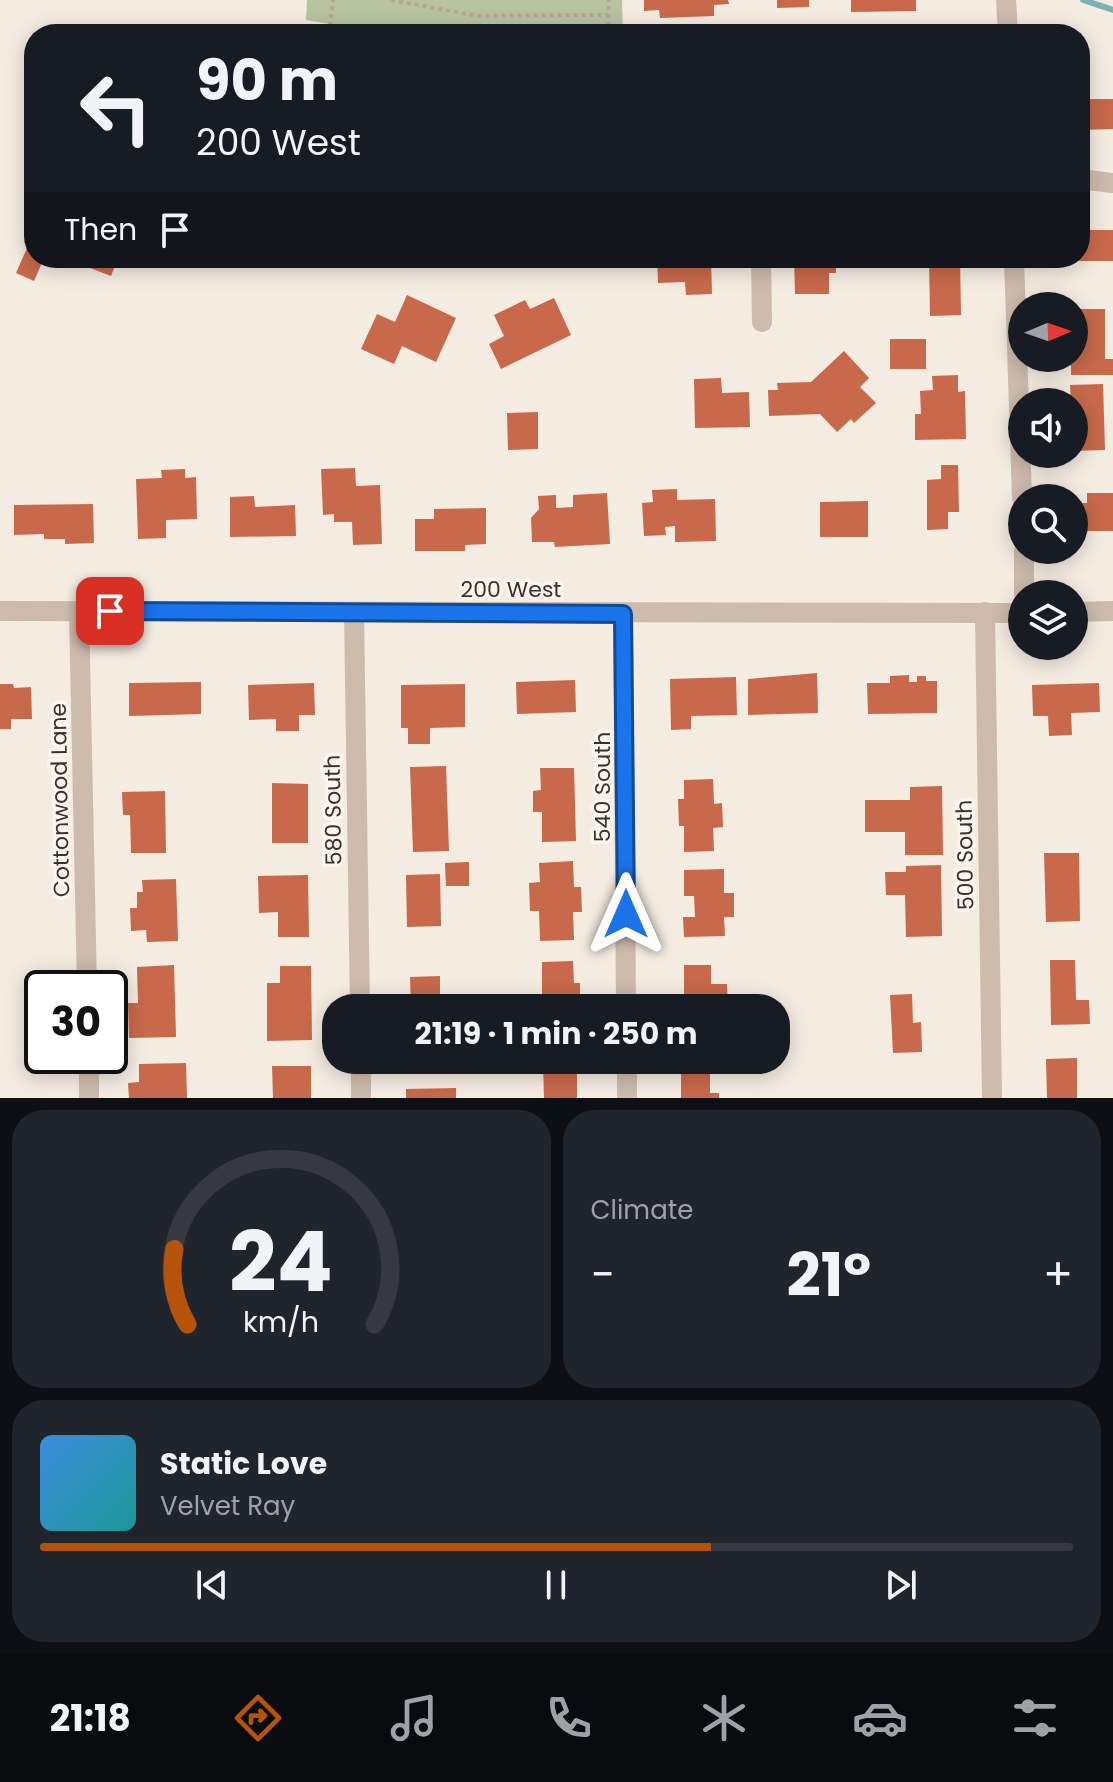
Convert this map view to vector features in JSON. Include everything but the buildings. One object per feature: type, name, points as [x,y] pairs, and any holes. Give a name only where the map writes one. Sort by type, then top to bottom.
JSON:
[{"type":"street","points":[[1006,0],[1007,24]]},
{"type":"street","points":[[1090,180],[1113,183]]},
{"type":"street","points":[[761,268],[762,322]]},
{"type":"street","points":[[1014,268],[1022,484]]},
{"type":"street","name":"200 West","points":[[0,611],[1008,613]]},
{"type":"street","name":"Cottonwood Lane","points":[[79,611],[87,970]]},
{"type":"street","points":[[1088,612],[1113,611]]},
{"type":"street","name":"580 South","points":[[354,612],[360,994]]},
{"type":"street","name":"500 South","points":[[985,612],[992,1098]]},
{"type":"street","name":"540 South","points":[[623,614],[626,994]]},
{"type":"street","points":[[89,1074],[89,1098]]},
{"type":"street","points":[[361,1074],[361,1098]]},
{"type":"street","points":[[627,1074],[627,1098]]},
{"type":"path","points":[[330,24],[333,0]]},
{"type":"path","points":[[391,0],[478,16],[608,15]]},
{"type":"path","points":[[608,24],[609,0]]},
{"type":"green space","points":[[307,0],[622,0],[623,24],[330,24],[306,20]]},
{"type":"waterway","points":[[1083,0],[1113,10]]},
{"type":"route","points":[[110,611],[623,614],[626,662],[626,914]]}]
